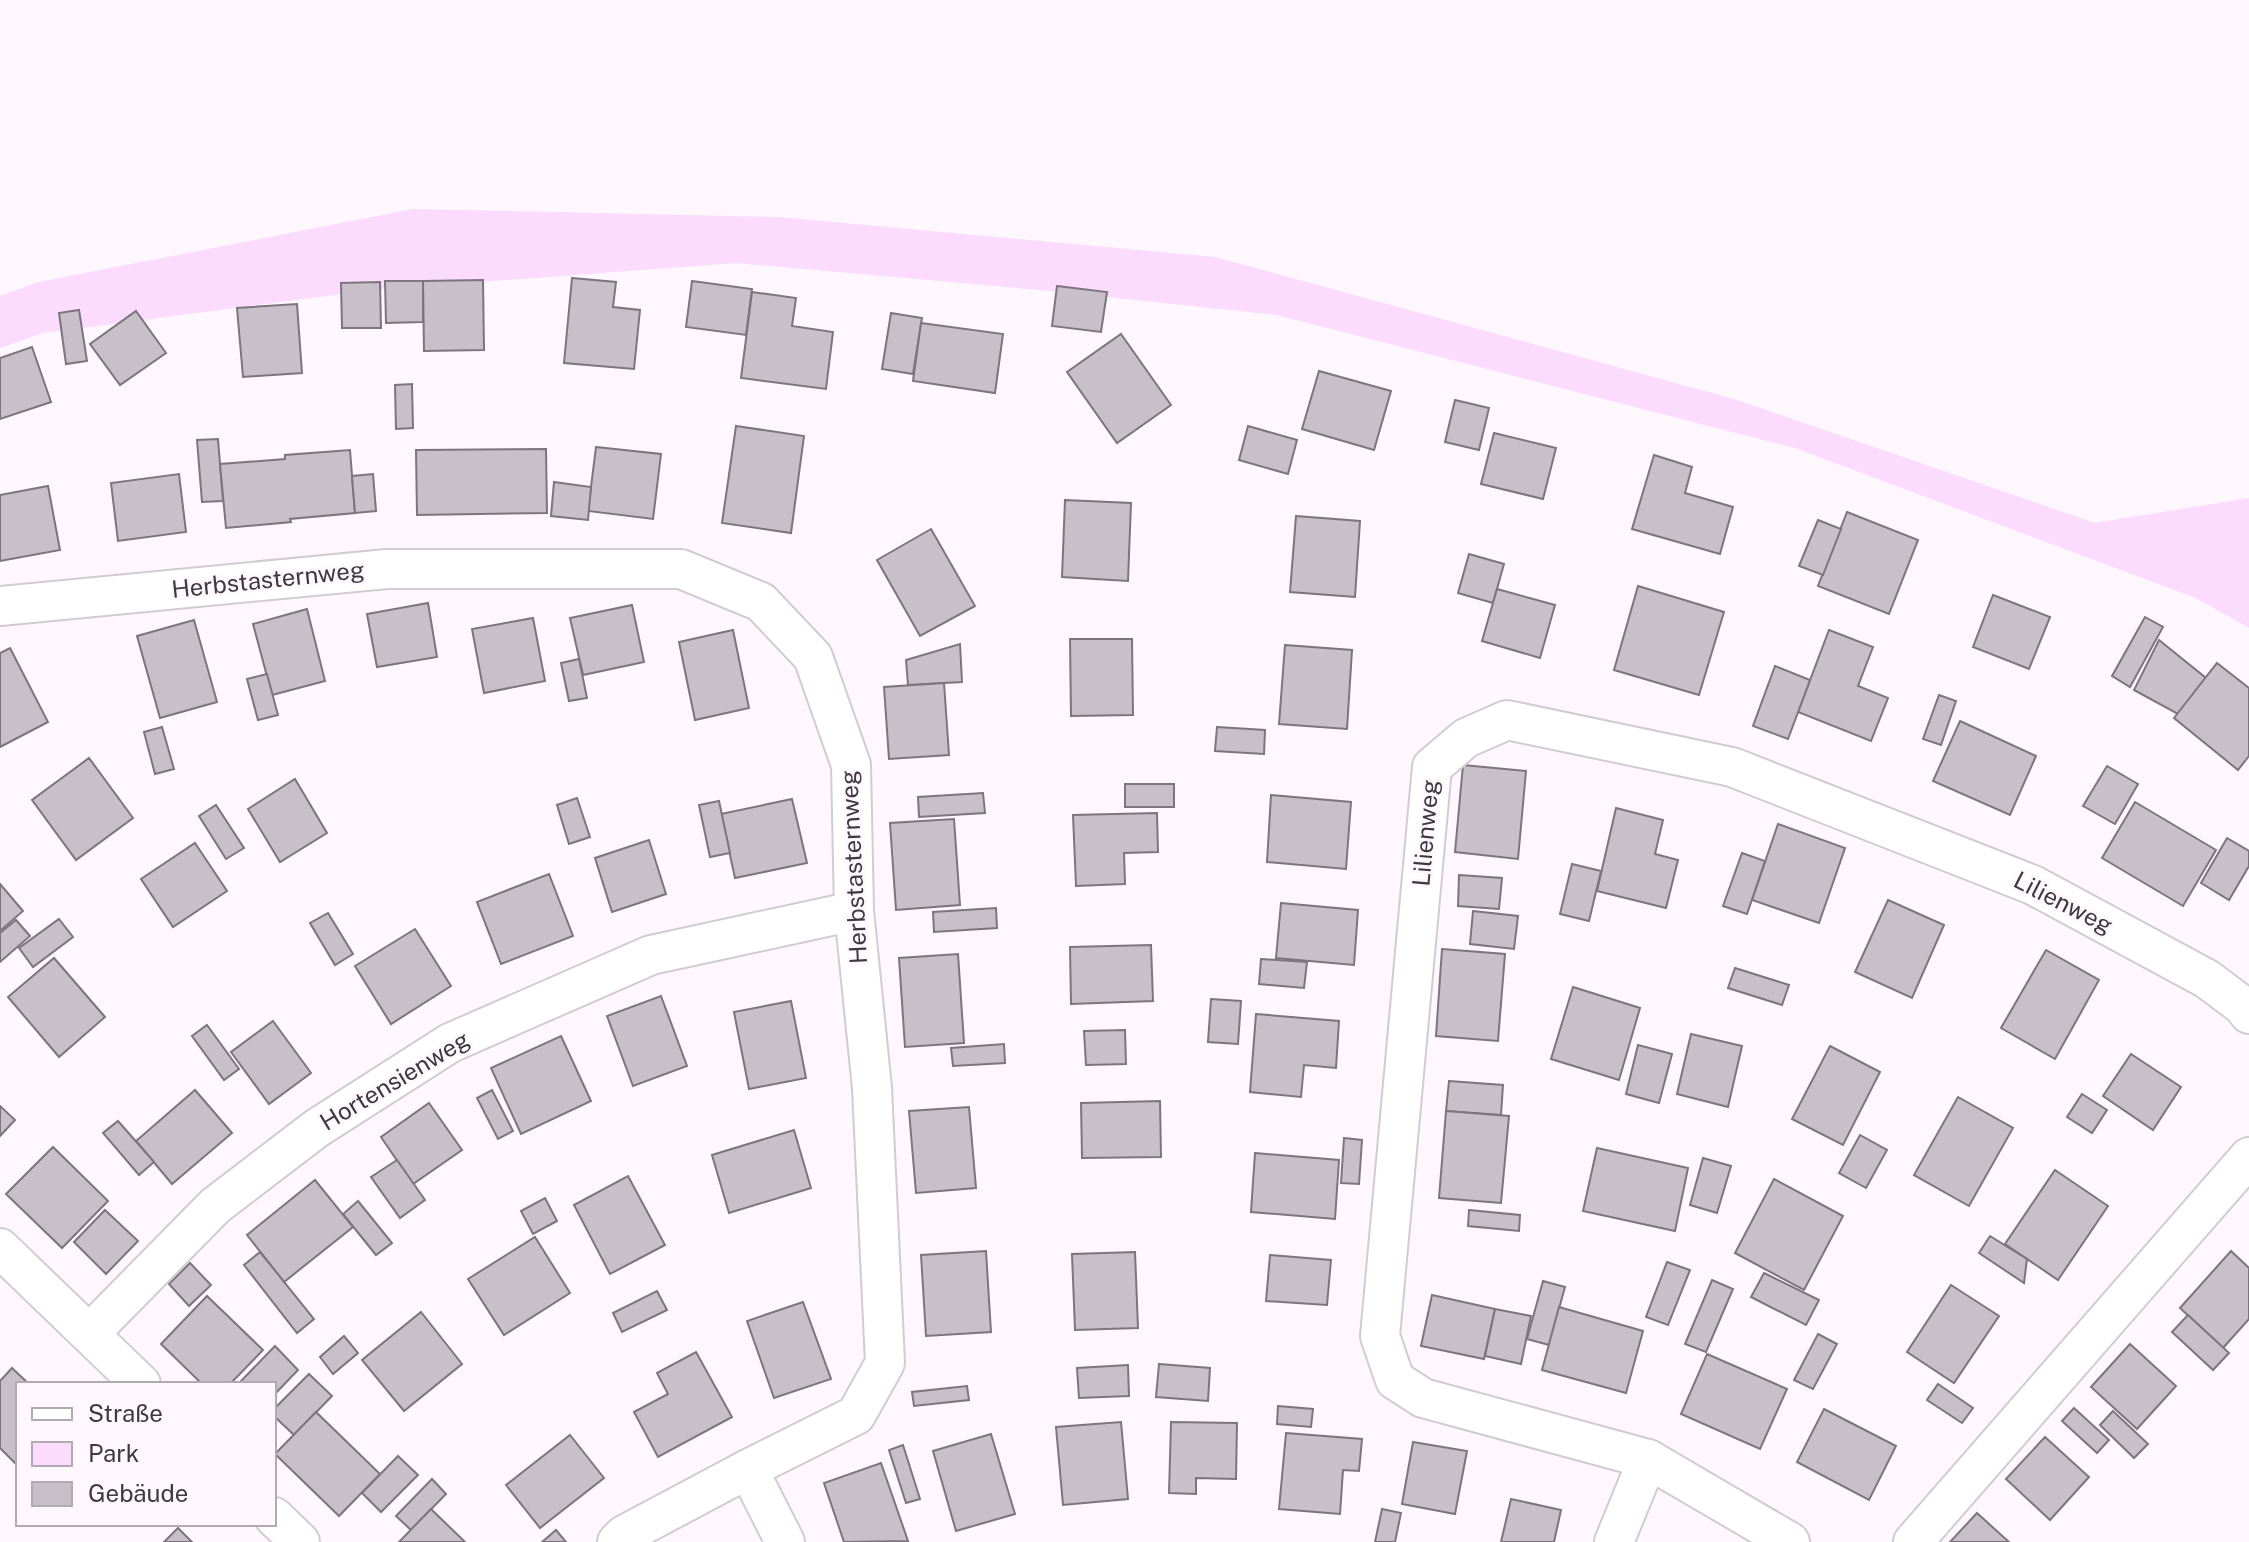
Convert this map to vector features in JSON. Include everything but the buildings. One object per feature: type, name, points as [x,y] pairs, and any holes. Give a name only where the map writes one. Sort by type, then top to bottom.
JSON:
[{"type":"street","name":"Herbstasternweg","points":[[0,606],[387,569],[681,569],[761,602],[813,657],[851,765],[854,911],[872,1088],[885,1363],[856,1415],[748,1469],[624,1535],[617,1542]]},
{"type":"street","name":"Lilienweg","points":[[1790,1542],[1648,1459],[1423,1398],[1395,1380],[1380,1336],[1432,767],[1466,738],[1507,720],[1732,767],[2033,885],[2207,979],[2249,1014]]},
{"type":"street","name":"Hortensienweg","points":[[90,1333],[215,1206],[317,1128],[450,1043],[651,955],[854,911]]},
{"type":"street","points":[[1913,1542],[2249,1157]]},
{"type":"street","points":[[0,1248],[139,1382]]},
{"type":"street","points":[[1614,1542],[1648,1459]]},
{"type":"street","points":[[748,1469],[785,1542]]},
{"type":"street","points":[[276,1519],[300,1542]]},
{"type":"green space","points":[[413,209],[779,217],[1215,257],[1734,399],[2095,523],[2249,498],[2249,628],[2196,598],[1795,448],[1277,315],[736,263],[373,290],[43,333],[0,348],[0,296],[39,282]]}]
